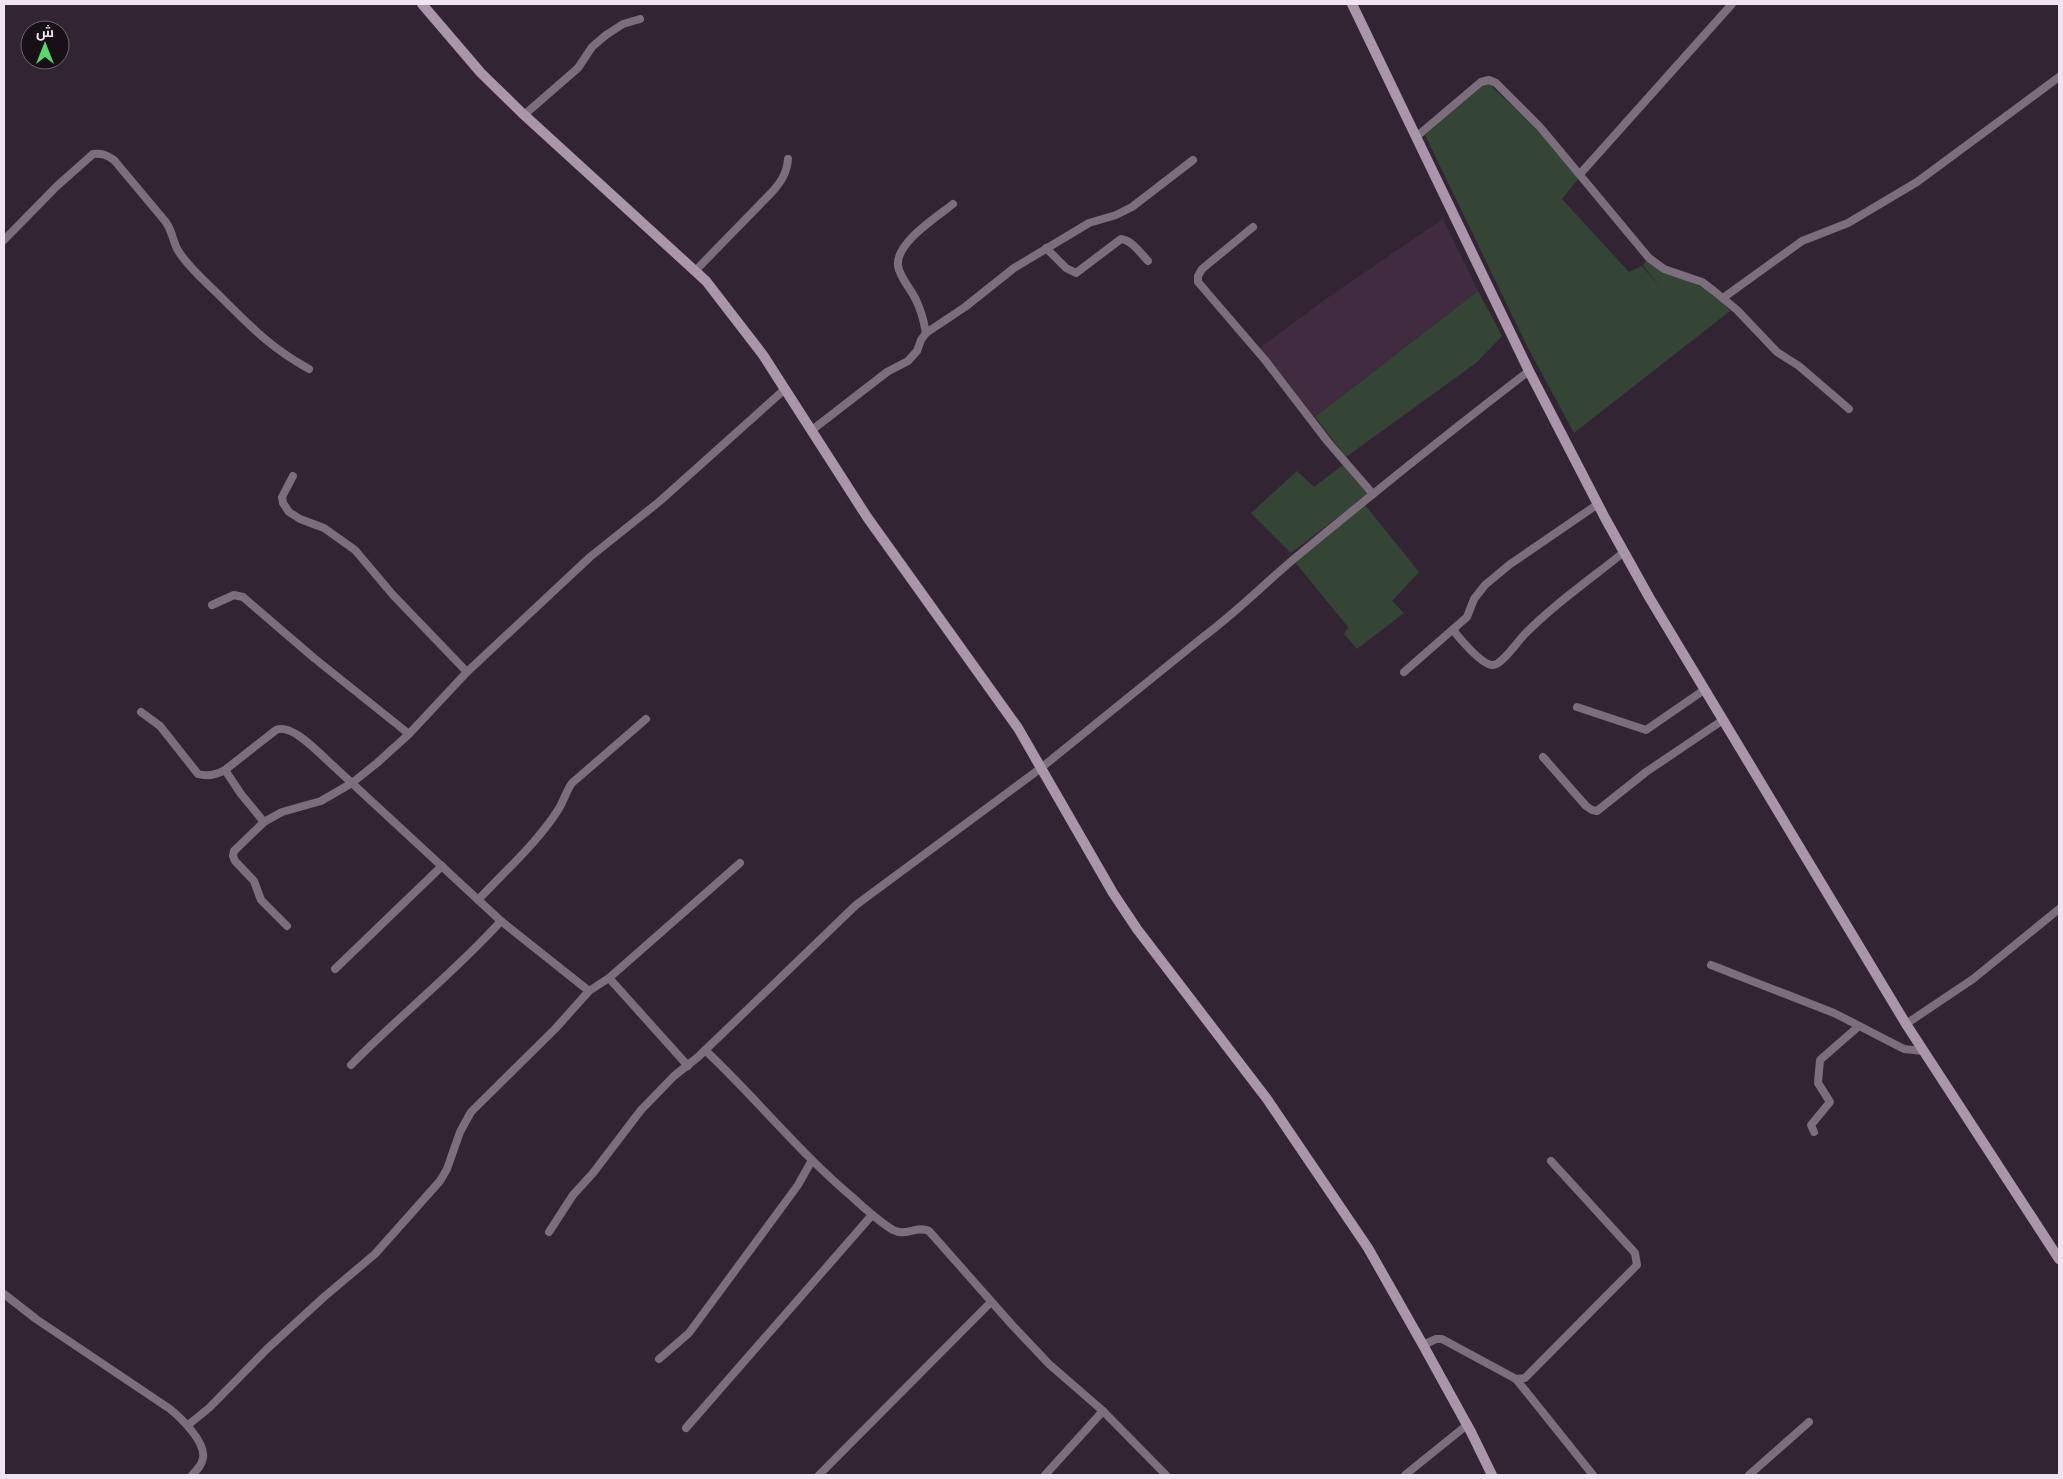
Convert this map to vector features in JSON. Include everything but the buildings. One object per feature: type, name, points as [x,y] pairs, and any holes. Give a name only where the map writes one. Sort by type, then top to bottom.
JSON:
[{"type":"street","points":[[422,4],[481,73],[619,203],[696,270],[737,319],[785,388],[867,517],[1018,728],[1122,907],[1267,1099],[1368,1248],[1467,1425],[1492,1475]]},
{"type":"street","points":[[1352,4],[1529,371],[1624,552],[1810,868],[1923,1051],[2059,1259]]},
{"type":"street","points":[[1580,174],[1732,4]]},
{"type":"street","points":[[524,115],[578,68],[592,47],[606,35],[623,24],[640,19]]},
{"type":"street","points":[[1416,137],[1481,82],[1489,80],[1496,83],[1540,127],[1650,258],[1664,269],[1702,282],[1737,310],[1777,352],[1799,366],[1849,408]]},
{"type":"street","points":[[1723,298],[1802,241],[1848,223],[1917,182],[2058,81]]},
{"type":"street","points":[[4,240],[57,186],[93,154],[99,153],[108,156],[114,160],[165,221],[172,231],[179,252],[205,281],[264,340],[286,356],[309,369]]},
{"type":"street","points":[[696,270],[772,192],[784,174],[788,159]]},
{"type":"street","points":[[812,430],[887,372],[908,361],[917,351],[926,333],[965,307],[1014,268],[1089,223],[1116,215],[1132,207],[1193,160]]},
{"type":"street","points":[[926,333],[917,300],[900,272],[898,257],[911,238],[953,204]]},
{"type":"street","points":[[1253,227],[1202,269],[1198,276],[1198,282],[1265,360],[1328,442],[1373,494]]},
{"type":"street","points":[[1046,248],[1072,272],[1080,270],[1121,238],[1131,243],[1148,261]]},
{"type":"street","points":[[549,1232],[573,1194],[593,1173],[641,1110],[674,1076],[688,1066],[856,905],[1041,768],[1203,636],[1227,619],[1295,558],[1373,494],[1529,371]]},
{"type":"street","points":[[287,926],[261,900],[254,882],[235,861],[234,851],[264,822],[282,812],[321,801],[352,783],[409,734],[467,672],[590,557],[660,501],[785,388]]},
{"type":"street","points":[[293,476],[282,497],[283,503],[289,512],[300,519],[324,528],[355,550],[393,595],[467,672]]},
{"type":"street","points":[[1404,672],[1467,617],[1474,599],[1485,585],[1509,565],[1598,504]]},
{"type":"street","points":[[1453,630],[1486,664],[1493,666],[1500,663],[1509,650],[1529,630],[1624,552]]},
{"type":"street","points":[[212,605],[234,595],[243,597],[314,658],[409,734]]},
{"type":"street","points":[[1577,707],[1646,730],[1704,690]]},
{"type":"street","points":[[141,712],[160,726],[198,774],[205,776],[217,774],[225,770],[281,728],[287,729],[303,739],[501,921],[589,991]]},
{"type":"street","points":[[478,900],[554,816],[572,783],[646,720]]},
{"type":"street","points":[[1543,757],[1586,806],[1597,811],[1646,772],[1724,720]]},
{"type":"street","points":[[225,770],[241,794],[264,822]]},
{"type":"street","points":[[188,1425],[209,1408],[302,1317],[375,1254],[440,1181],[460,1132],[471,1112],[555,1029],[589,991],[609,978],[740,863]]},
{"type":"street","points":[[335,969],[442,866]]},
{"type":"street","points":[[1906,1024],[1973,979],[2059,909]]},
{"type":"street","points":[[351,1064],[383,1032],[454,970],[501,921]]},
{"type":"street","points":[[1711,965],[1834,1013],[1904,1048],[1923,1051]]},
{"type":"street","points":[[609,978],[688,1066]]},
{"type":"street","points":[[1814,1132],[1811,1125],[1830,1102],[1818,1083],[1820,1060],[1859,1026]]},
{"type":"street","points":[[705,1050],[836,1184],[872,1214],[900,1233],[909,1233],[923,1228],[929,1231],[991,1302],[1049,1364],[1103,1411],[1166,1475]]},
{"type":"street","points":[[659,1359],[689,1333],[798,1185],[812,1160]]},
{"type":"street","points":[[1516,1379],[1525,1378],[1637,1265],[1635,1253],[1551,1161]]},
{"type":"street","points":[[686,1428],[872,1214]]},
{"type":"street","points":[[4,1294],[36,1319],[170,1409],[188,1425],[203,1453],[203,1460],[192,1475]]},
{"type":"street","points":[[819,1475],[991,1302]]},
{"type":"street","points":[[1423,1345],[1442,1339],[1516,1379],[1593,1475]]},
{"type":"street","points":[[1045,1475],[1103,1411]]},
{"type":"street","points":[[1750,1475],[1809,1422]]},
{"type":"street","points":[[1405,1475],[1467,1425]]},
{"type":"shaded area","points":[[1443,219],[1478,291],[1315,417],[1260,348],[1330,296]]},
{"type":"green space","points":[[1489,84],[1547,138],[1579,178],[1562,199],[1629,272],[1642,266],[1660,288],[1643,265],[1646,261],[1663,271],[1705,289],[1730,311],[1574,433],[1527,346],[1425,135],[1484,85]]},
{"type":"green space","points":[[1478,291],[1502,336],[1476,363],[1346,457],[1315,417]]},
{"type":"green space","points":[[1343,465],[1369,493],[1291,553],[1251,513],[1297,471],[1314,487]]},
{"type":"green space","points":[[1365,505],[1419,572],[1392,601],[1404,613],[1357,649],[1344,634],[1348,627],[1295,562]]}]
